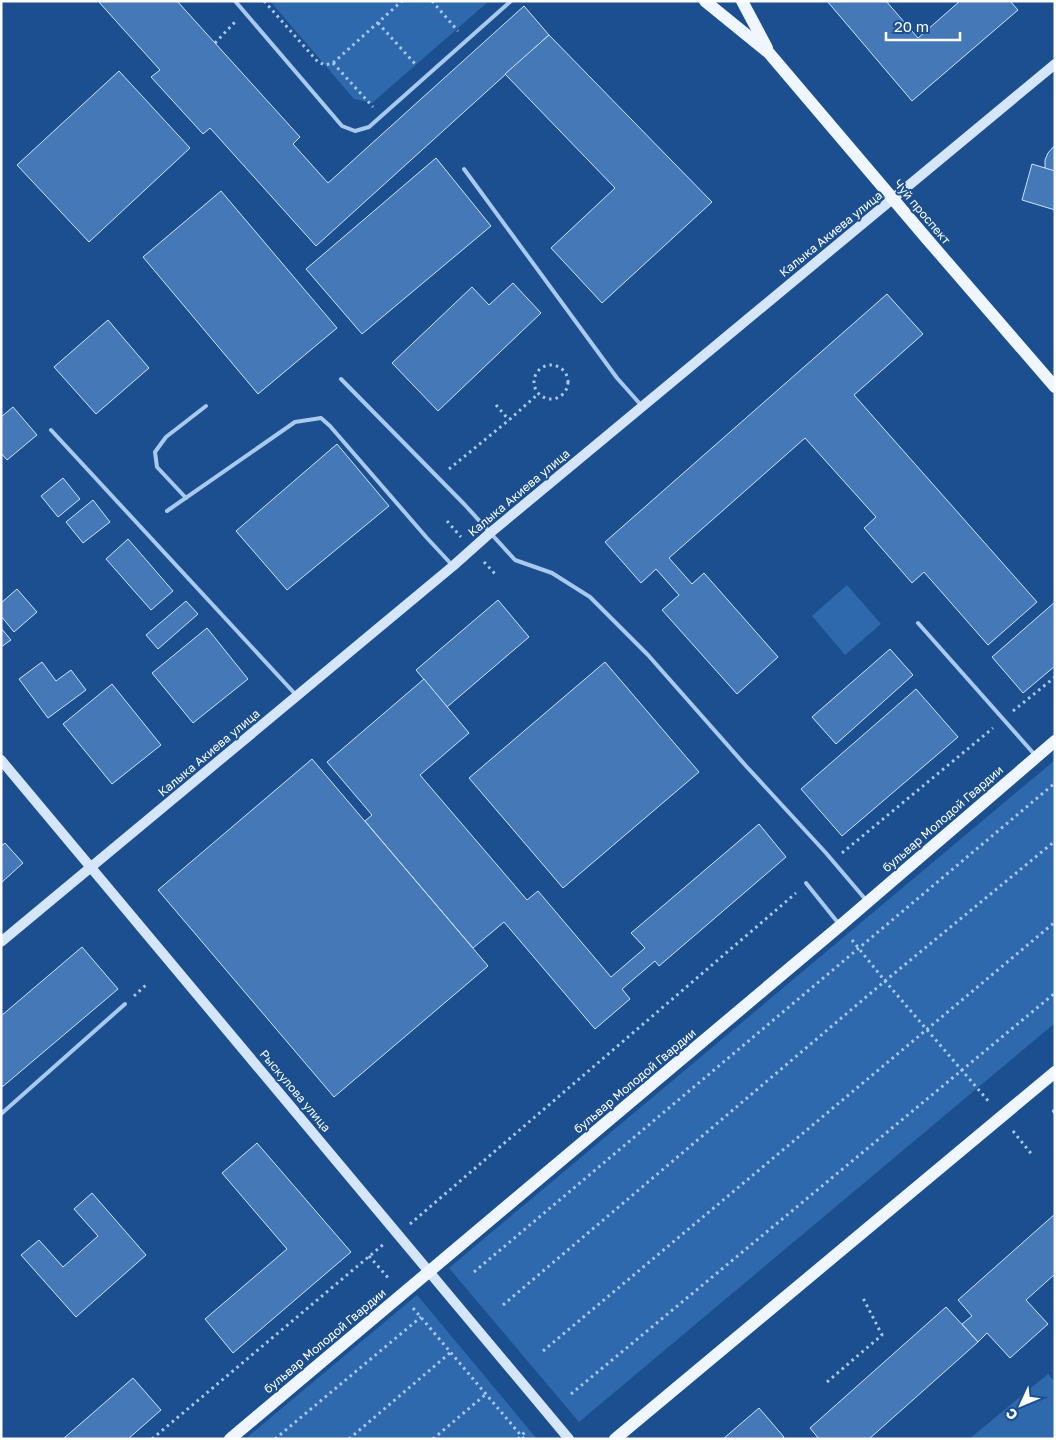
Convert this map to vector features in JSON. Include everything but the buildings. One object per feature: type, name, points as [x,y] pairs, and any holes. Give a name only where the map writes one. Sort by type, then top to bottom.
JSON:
[{"type":"main road","name":"Чуй проспект","points":[[705,1],[769,53],[1055,387]]},
{"type":"main road","name":"Чуй проспект","points":[[742,1],[769,53]]},
{"type":"main road","name":"бульвар Молодой Гвардии","points":[[230,1439],[841,925],[1055,741]]},
{"type":"main road","points":[[615,1439],[1055,1072]]},
{"type":"street","name":"Калыка Акиева улица","points":[[1,942],[453,566],[490,532],[1055,64]]},
{"type":"street","name":"Рыскулова улица","points":[[1,760],[569,1439]]},
{"type":"lane","points":[[235,1],[342,126],[355,131],[369,127],[511,1]]},
{"type":"lane","points":[[464,169],[617,378],[643,407]]},
{"type":"lane","points":[[341,379],[465,505],[515,560],[552,573],[590,597],[648,655],[719,737],[833,861],[868,902]]},
{"type":"lane","points":[[186,498],[158,468],[155,452],[166,437],[206,406]]},
{"type":"lane","points":[[167,511],[295,422],[321,418],[453,566]]},
{"type":"lane","points":[[51,430],[297,696]]},
{"type":"lane","points":[[918,623],[1036,757]]},
{"type":"lane","points":[[806,883],[841,925]]},
{"type":"lane","points":[[1,1114],[125,1004]]},
{"type":"path","points":[[264,1],[318,62],[325,65],[333,63],[402,1]]},
{"type":"path","points":[[432,1],[467,40]]},
{"type":"path","points":[[378,22],[426,76]]},
{"type":"path","points":[[215,42],[230,26]]},
{"type":"path","points":[[333,63],[381,116]]},
{"type":"path","points":[[551,365],[563,370],[568,382],[563,394],[550,399],[538,394],[534,382],[535,375],[539,370],[551,365]]},
{"type":"path","points":[[445,472],[510,420],[538,394]]},
{"type":"path","points":[[496,405],[510,420]]},
{"type":"path","points":[[833,861],[1055,677]]},
{"type":"path","points":[[474,1272],[1055,784]]},
{"type":"path","points":[[503,1305],[885,981],[1055,841]]},
{"type":"path","points":[[152,1439],[369,1256],[398,1234],[806,883]]},
{"type":"path","points":[[542,1350],[1055,922]]},
{"type":"path","points":[[841,925],[885,981],[928,1029],[1033,1156]]},
{"type":"path","points":[[571,1394],[1055,993]]},
{"type":"path","points":[[369,1256],[523,1437]]},
{"type":"path","points":[[827,1382],[882,1334],[862,1296]]},
{"type":"path","points":[[275,1439],[421,1317]]},
{"type":"path","points":[[349,1439],[451,1352]]},
{"type":"path","points":[[433,1439],[486,1394]]},
{"type":"path","points":[[518,1439],[523,1437],[527,1430]]},
{"type":"shaded area","points":[[270,1],[489,1],[372,103],[354,99]]},
{"type":"shaded area","points":[[847,585],[881,624],[845,655],[812,616]]},
{"type":"shaded area","points":[[1055,760],[1055,1023],[579,1422],[449,1268]]},
{"type":"shaded area","points":[[417,1295],[537,1439],[245,1439]]},
{"type":"shaded area","points":[[1048,1374],[1055,1382],[1055,1439],[969,1439]]}]
